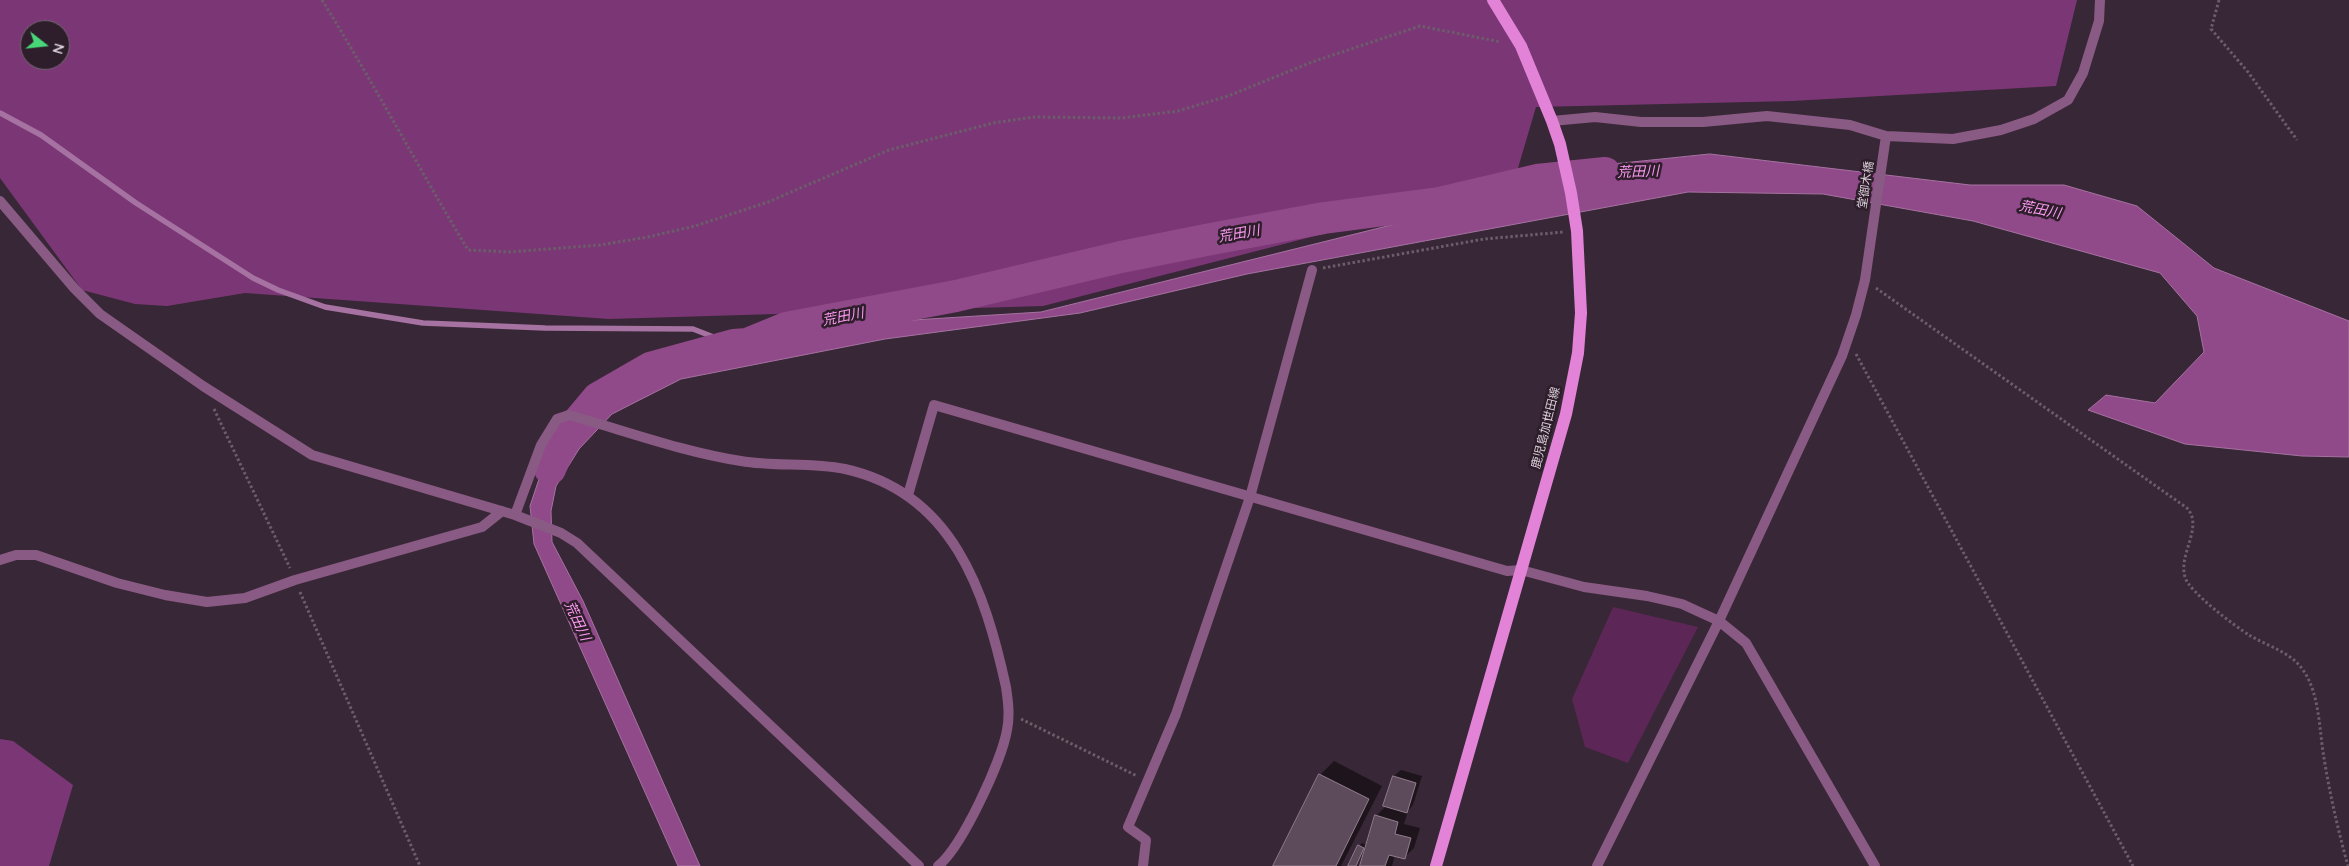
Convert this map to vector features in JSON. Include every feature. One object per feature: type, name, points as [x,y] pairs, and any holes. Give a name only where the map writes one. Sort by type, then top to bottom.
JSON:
[{"type":"main road","name":"鹿児島加世田線","points":[[1436,866],[1566,414],[1578,353],[1581,313],[1577,230],[1560,144],[1521,46],[1493,0]]},
{"type":"street","points":[[1552,121],[1595,117],[1641,122],[1703,122],[1767,116],[1850,125],[1886,136],[1953,139],[2001,130],[2034,119],[2068,100],[2084,73],[2099,22],[2100,0]]},
{"type":"street","name":"堂御木橋","points":[[1597,866],[1719,621],[1842,356],[1865,280],[1886,136]]},
{"type":"street","points":[[0,201],[74,288],[100,314],[202,386],[312,455],[517,515],[561,532],[577,543],[732,686],[919,866]]},
{"type":"street","points":[[1143,866],[1146,840],[1128,827],[1176,714],[1250,497],[1312,270]]},
{"type":"street","points":[[908,495],[934,405],[1507,571],[1521,570],[1584,587],[1647,596],[1682,604],[1719,621],[1746,643],[1875,866]]},
{"type":"street","points":[[517,515],[541,445],[557,420],[569,415],[717,458],[746,462],[823,465],[844,469],[870,476],[908,495],[941,525],[965,562],[976,584],[999,656],[1009,713],[1002,750],[980,799],[949,858],[938,866]]},
{"type":"street","points":[[0,560],[16,555],[36,555],[117,583],[164,595],[207,602],[245,598],[295,580],[482,527],[502,511]]},
{"type":"path","points":[[322,0],[372,81],[424,178],[468,250],[509,252],[600,246],[695,226],[768,202],[889,150],[993,124],[1034,117],[1122,118],[1178,111],[1228,96],[1372,40],[1420,26],[1521,46]]},
{"type":"path","points":[[2219,0],[2211,29],[2248,72],[2297,140]]},
{"type":"path","points":[[1312,270],[1484,239],[1577,230]]},
{"type":"path","points":[[1865,280],[2193,514],[2185,558],[2184,577],[2192,588],[2248,635],[2294,660],[2309,680],[2335,819],[2348,866]]},
{"type":"path","points":[[1848,339],[2133,866]]},
{"type":"path","points":[[202,386],[252,486],[295,580],[420,866]]},
{"type":"path","points":[[1009,713],[1146,781]]},
{"type":"shaded area","points":[[0,0],[2077,0],[2056,86],[1792,101],[1536,107],[1513,185],[1043,306],[609,319],[245,293],[167,306],[135,304],[82,290],[0,178]]},
{"type":"shaded area","points":[[1613,607],[1698,627],[1628,763],[1585,747],[1572,699]]},
{"type":"shaded area","points":[[0,739],[13,741],[73,785],[49,866],[0,866]]},
{"type":"water","points":[[1710,154],[1970,185],[2064,185],[2137,206],[2214,268],[2349,321],[2349,457],[2302,456],[2185,444],[2088,410],[2106,395],[2155,403],[2204,352],[2197,316],[2160,273],[1973,221],[1823,194],[1688,192],[1247,274],[1080,313],[885,339],[681,379],[612,414],[579,449],[556,486],[551,511],[552,542],[583,601],[700,866],[678,866],[534,544],[530,506],[541,473],[558,442],[602,402],[683,366],[881,322],[1041,312],[1496,199],[1604,165]]},
{"type":"building","points":[[1319,774],[1369,799],[1336,866],[1273,866]]},
{"type":"building","points":[[1393,776],[1416,783],[1407,813],[1383,806]]},
{"type":"building","points":[[1375,815],[1398,822],[1395,834],[1411,838],[1405,859],[1389,855],[1385,866],[1360,866]]},
{"type":"building","points":[[1358,845],[1364,848],[1356,866],[1348,866]]},
{"type":"waterway","points":[[0,113],[41,135],[136,203],[253,278],[278,290],[325,307],[423,323],[545,328],[693,329],[734,345]]},
{"type":"waterway","name":"荒田川","points":[[550,469],[562,441],[598,398],[650,368],[734,345],[747,344],[786,328],[956,296],[1121,257],[1206,240],[1324,218],[1439,203],[1537,180],[1605,173]]}]
